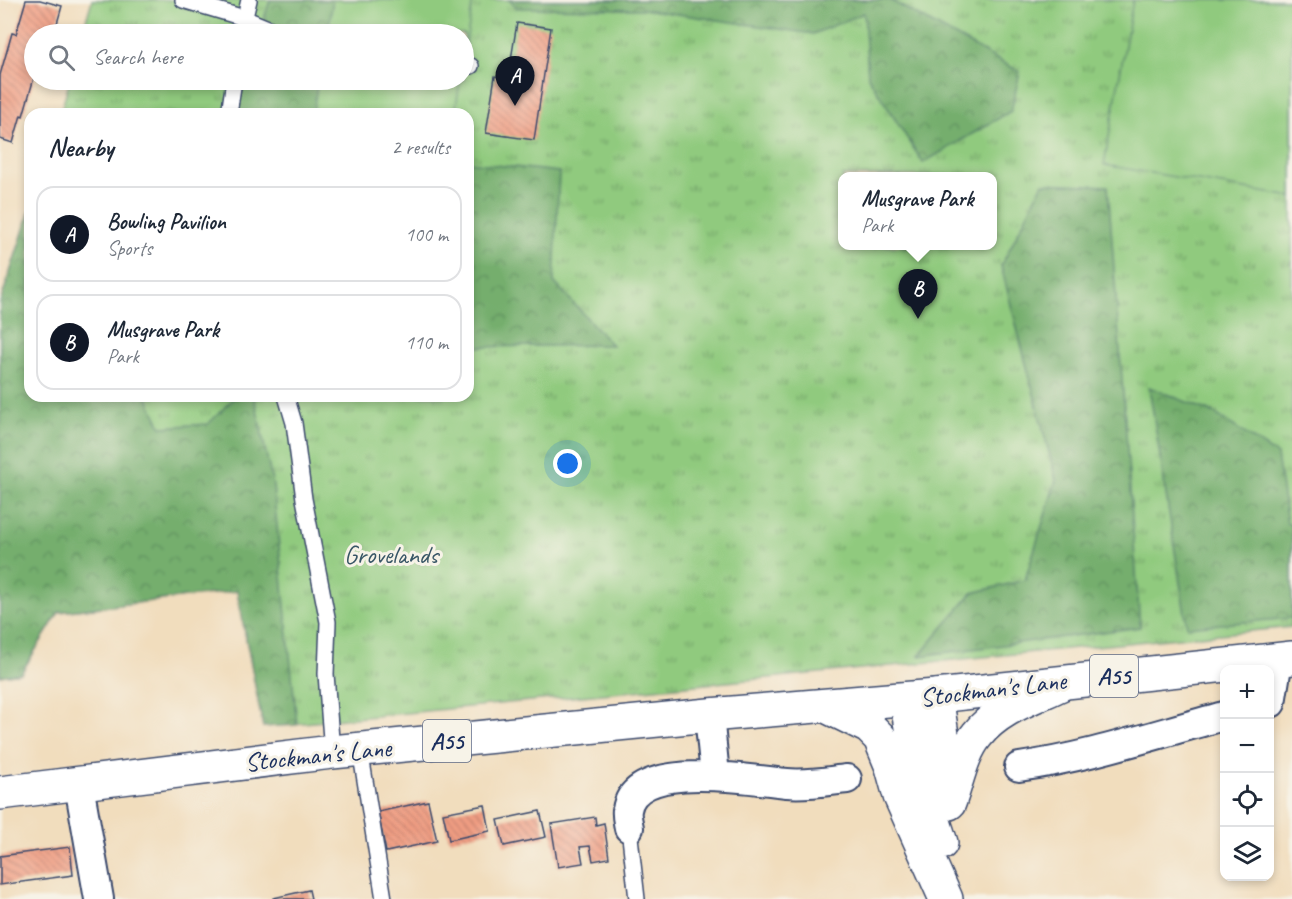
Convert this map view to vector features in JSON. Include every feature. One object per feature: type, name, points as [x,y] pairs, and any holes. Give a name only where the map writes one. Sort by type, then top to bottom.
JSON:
[{"type":"main road","name":"Stockman's Lane","points":[[0,793],[346,751],[709,715],[921,698],[1069,680],[1285,659]]},
{"type":"main road","points":[[949,803],[965,757],[976,736],[990,721],[1010,707],[1069,680]]},
{"type":"main road","points":[[921,698],[947,767],[949,803],[946,857]]},
{"type":"main road","points":[[921,698],[921,782],[946,857],[954,899]]},
{"type":"main road","points":[[826,706],[869,727],[880,738],[892,767],[900,796],[946,899]]},
{"type":"street","name":"Stockman's Lane","points":[[1277,702],[1285,659]]},
{"type":"street","points":[[709,715],[714,775]]},
{"type":"street","points":[[1019,767],[1098,752],[1220,717]]},
{"type":"street","points":[[629,828],[627,809],[636,792],[654,780],[714,775],[790,783],[847,779]]},
{"type":"street","points":[[79,784],[99,899]]},
{"type":"lane","points":[[183,0],[258,24]]},
{"type":"lane","points":[[243,24],[249,0]]},
{"type":"lane","points":[[230,108],[233,90]]},
{"type":"lane","points":[[288,402],[294,423],[304,498],[328,622],[326,674],[384,899]]},
{"type":"lane","points":[[629,828],[637,899]]},
{"type":"green space","name":"Grovelands","points":[[92,0],[1292,0],[1292,627],[263,727],[237,591],[59,612],[21,673],[0,676],[0,303],[24,229],[24,402],[474,402],[474,108],[62,108],[67,90],[474,90],[474,24],[85,24]]},
{"type":"green space","points":[[270,0],[333,0],[329,24],[262,24]]},
{"type":"green space","points":[[333,0],[473,0],[469,24],[329,24]]},
{"type":"green space","points":[[509,0],[890,0],[1020,72],[1011,111],[923,163],[868,77],[864,13],[813,34],[643,9],[517,8]]},
{"type":"green space","points":[[1133,0],[1292,0],[1292,197],[1104,165]]},
{"type":"green space","points":[[241,90],[317,90],[314,108],[235,107]]},
{"type":"green space","points":[[317,90],[459,90],[456,108],[314,108]]},
{"type":"green space","points":[[474,163],[559,172],[554,282],[612,345],[474,347]]},
{"type":"green space","points":[[1043,183],[1108,186],[1140,627],[919,656],[972,593],[1025,580],[1056,480],[1001,266]]},
{"type":"green space","points":[[24,229],[24,402],[150,402],[161,427],[208,424],[230,402],[255,402],[273,486],[297,725],[263,727],[237,591],[59,612],[21,673],[0,676],[0,303]]},
{"type":"green space","points":[[1149,387],[1214,413],[1277,455],[1287,523],[1292,526],[1292,618],[1187,627]]},
{"type":"building","points":[[26,0],[40,0],[62,6],[57,24],[24,24],[24,90],[31,90],[13,143],[0,139],[0,75],[12,33],[16,34]]},
{"type":"building","points":[[517,23],[551,28],[534,140],[486,133],[495,76],[508,78]]},
{"type":"building","points":[[428,801],[437,841],[386,852],[378,812]]},
{"type":"building","points":[[485,805],[490,831],[449,840],[443,813]]},
{"type":"building","points":[[540,811],[546,837],[504,846],[498,820]]},
{"type":"building","points":[[595,817],[596,825],[604,823],[609,858],[593,861],[590,846],[580,847],[583,863],[558,867],[551,824]]},
{"type":"building","points":[[70,847],[73,875],[0,885],[0,856]]},
{"type":"building","points":[[309,890],[311,899],[273,899],[273,898]]},
{"type":"place","name":"Bowling Pavilion","points":[[515,106]]},
{"type":"place","name":"Musgrave Park","points":[[918,319]]}]
